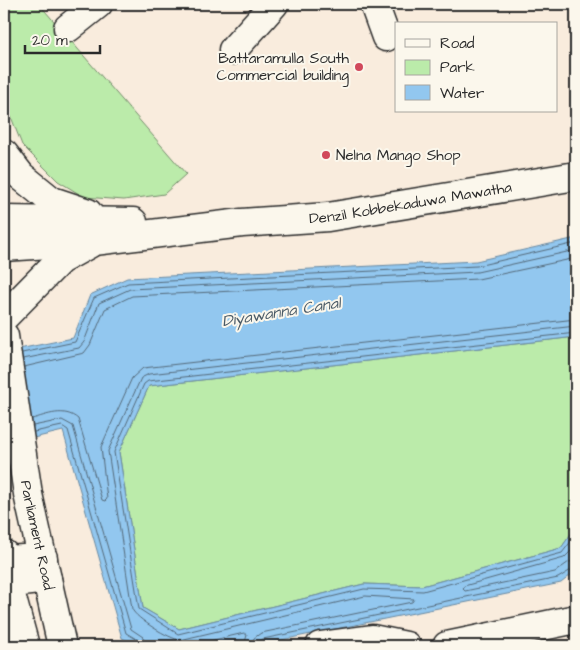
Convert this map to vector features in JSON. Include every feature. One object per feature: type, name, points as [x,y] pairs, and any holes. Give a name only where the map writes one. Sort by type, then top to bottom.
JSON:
[{"type":"main road","points":[[68,28],[98,4]]},
{"type":"main road","points":[[233,50],[273,4]]},
{"type":"main road","points":[[374,4],[386,37]]},
{"type":"main road","points":[[4,154],[21,176],[52,201],[114,222]]},
{"type":"main road","name":"Denzil Kobbekaduwa Mawatha","points":[[4,247],[94,241],[242,223],[328,217],[576,176]]},
{"type":"main road","name":"Denzil Kobbekaduwa Mawatha","points":[[4,220],[242,223]]},
{"type":"main road","points":[[4,317],[60,260],[94,241]]},
{"type":"main road","name":"Parliament Road","points":[[4,341],[28,494],[62,646]]},
{"type":"main road","points":[[25,646],[5,568],[45,568]]},
{"type":"main road","points":[[447,646],[576,619]]},
{"type":"main road","points":[[320,646],[372,640],[406,646]]},
{"type":"green space","points":[[4,4],[39,4],[186,174],[164,194],[124,200],[84,197],[58,181],[22,145],[4,99]]},
{"type":"green space","points":[[576,337],[576,527],[561,548],[422,586],[364,584],[179,629],[143,608],[119,452],[149,386]]},
{"type":"water","name":"Diyawanna Canal","points":[[576,238],[576,337],[149,386],[119,452],[143,608],[179,629],[364,584],[422,586],[561,548],[576,527],[576,571],[561,583],[252,646],[139,646],[122,638],[63,431],[4,445],[4,352],[73,338],[90,295],[127,278],[476,261]]},
{"type":"place","name":"Battaramulla South Commercial building","points":[[359,67]]},
{"type":"place","name":"Nelna Mango Shop","points":[[326,155]]}]
